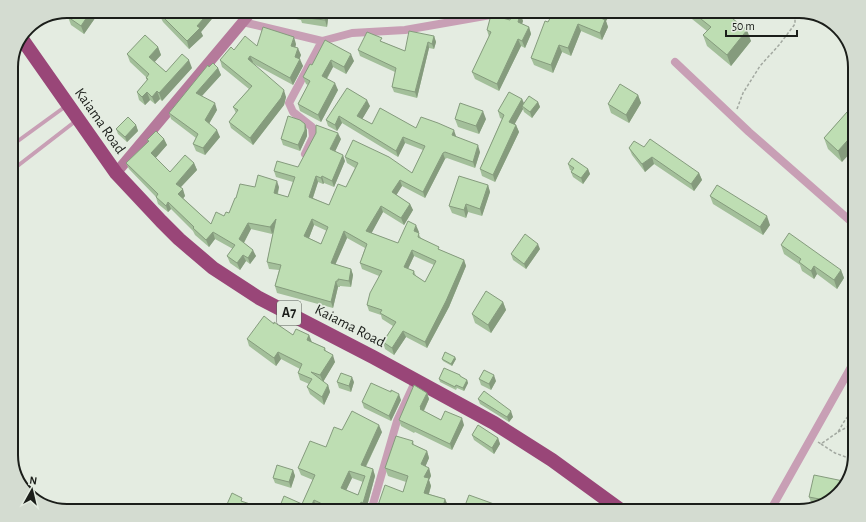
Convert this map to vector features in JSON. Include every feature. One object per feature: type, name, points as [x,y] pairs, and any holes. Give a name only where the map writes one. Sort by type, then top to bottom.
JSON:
[{"type":"highway","name":"Kaiama Road","points":[[24,43],[116,173],[180,239],[213,268],[259,298],[416,380],[494,423],[552,460],[612,504]]},
{"type":"street","points":[[116,173],[246,18]]},
{"type":"street","points":[[243,22],[322,41],[352,32],[405,30],[473,18]]},
{"type":"street","points":[[305,154],[313,137],[312,128],[293,112],[289,103],[322,41]]},
{"type":"street","points":[[675,62],[749,132],[848,219]]},
{"type":"street","points":[[774,504],[848,372]]},
{"type":"street","points":[[373,504],[398,421],[416,380]]},
{"type":"lane","points":[[18,141],[67,105]]},
{"type":"lane","points":[[18,166],[78,119]]},
{"type":"path","points":[[740,114],[736,108],[743,93],[760,66],[780,45],[795,24],[796,18]]},
{"type":"path","points":[[838,432],[848,416]]},
{"type":"path","points":[[821,444],[848,427]]},
{"type":"path","points":[[811,438],[836,453],[848,458]]},
{"type":"building","points":[[69,18],[86,18],[81,26]]},
{"type":"building","points":[[164,18],[204,18],[197,26],[200,28],[187,41]]},
{"type":"building","points":[[308,18],[325,18],[325,20]]},
{"type":"building","points":[[490,18],[502,18],[510,20],[511,18],[519,18],[518,22],[529,27],[522,41],[518,39],[497,84],[472,72],[491,32],[487,30]]},
{"type":"building","points":[[550,18],[601,18],[605,20],[600,33],[578,24],[568,48],[559,45],[551,65],[531,58],[545,21],[548,22]]},
{"type":"building","points":[[700,18],[732,18],[747,30],[727,55],[703,35],[711,27]]},
{"type":"building","points":[[263,27],[294,37],[291,46],[298,48],[295,57],[300,59],[290,78],[250,56],[248,59],[284,90],[281,98],[250,138],[229,122],[238,110],[233,107],[252,86],[220,60],[231,47],[234,50],[245,36],[257,46]]},
{"type":"building","points":[[409,31],[434,36],[432,44],[428,42],[415,92],[392,87],[396,68],[358,50],[367,32],[382,38],[380,41],[405,51]]},
{"type":"building","points":[[145,35],[158,47],[149,57],[166,72],[182,54],[189,60],[159,93],[157,91],[152,97],[147,92],[142,97],[137,92],[148,79],[146,78],[149,74],[127,54]]},
{"type":"building","points":[[325,40],[351,54],[344,67],[331,60],[322,76],[335,83],[318,115],[298,104],[310,81],[303,77],[310,64],[312,65]]},
{"type":"building","points":[[213,63],[218,68],[196,93],[215,103],[205,120],[217,130],[203,148],[193,144],[198,134],[169,113],[208,65],[209,67]]},
{"type":"building","points":[[620,84],[638,95],[626,115],[608,104]]},
{"type":"building","points":[[347,88],[367,100],[357,116],[372,124],[380,108],[416,128],[421,117],[438,123],[454,130],[452,135],[478,145],[473,162],[445,152],[443,153],[423,192],[400,180],[392,192],[410,204],[401,218],[381,206],[366,231],[398,243],[408,221],[416,225],[414,231],[419,233],[418,237],[439,247],[438,249],[464,260],[446,301],[425,342],[403,331],[392,348],[383,342],[396,322],[380,313],[382,310],[367,305],[370,293],[382,271],[360,263],[367,244],[344,231],[331,263],[351,269],[349,281],[338,279],[338,281],[336,281],[331,302],[275,286],[281,265],[267,262],[276,219],[270,227],[248,223],[239,239],[253,250],[248,258],[243,255],[237,263],[227,256],[235,245],[213,232],[206,240],[168,202],[166,206],[156,197],[158,194],[126,163],[149,141],[147,140],[156,131],[164,139],[151,153],[170,172],[185,155],[194,163],[176,184],[183,189],[178,194],[211,224],[216,212],[224,216],[226,212],[229,213],[236,198],[240,184],[255,187],[258,175],[277,181],[274,193],[288,197],[295,177],[274,171],[277,161],[298,167],[316,133],[316,125],[338,133],[330,149],[343,155],[332,181],[322,176],[321,178],[316,176],[309,197],[329,205],[338,184],[346,187],[358,163],[345,157],[353,140],[389,157],[412,173],[425,146],[403,137],[396,151],[339,116],[335,125],[326,120]],"holes":[[[312,219],[328,227],[321,244],[304,236]],[[412,250],[436,261],[425,282],[413,274],[414,271],[404,267]]]},
{"type":"building","points":[[509,92],[522,99],[509,122],[516,125],[493,175],[480,169],[504,115],[498,111]]},
{"type":"building","points":[[529,96],[538,102],[530,112],[522,106]]},
{"type":"building","points":[[460,103],[483,111],[476,126],[455,119]]},
{"type":"building","points":[[848,111],[848,140],[838,151],[824,138]]},
{"type":"building","points":[[288,116],[300,120],[305,124],[305,130],[298,145],[281,139]]},
{"type":"building","points":[[128,117],[136,125],[125,137],[116,129]]},
{"type":"building","points":[[650,139],[699,173],[691,184],[652,157],[642,164],[629,148],[634,141],[644,147]]},
{"type":"building","points":[[572,158],[588,169],[581,178],[571,172],[574,168],[568,164]]},
{"type":"building","points":[[459,176],[488,185],[480,209],[466,204],[464,210],[449,206]]},
{"type":"building","points":[[717,185],[767,216],[760,227],[710,196]]},
{"type":"building","points":[[789,233],[841,270],[834,280],[814,266],[811,271],[799,262],[801,259],[781,245]]},
{"type":"building","points":[[525,234],[538,244],[524,264],[511,254]]},
{"type":"building","points":[[486,291],[503,302],[488,325],[472,314]]},
{"type":"building","points":[[264,316],[274,324],[274,322],[293,335],[296,329],[309,335],[307,340],[325,348],[324,350],[333,355],[320,375],[311,372],[328,385],[322,397],[307,387],[312,379],[298,373],[302,364],[278,352],[274,358],[247,339]]},
{"type":"building","points":[[445,352],[455,357],[451,364],[442,359]]},
{"type":"building","points":[[444,368],[467,380],[463,388],[456,385],[455,387],[439,379]]},
{"type":"building","points":[[484,370],[494,375],[489,384],[479,379]]},
{"type":"building","points":[[341,373],[352,377],[349,386],[337,382]]},
{"type":"building","points":[[371,383],[399,394],[389,416],[362,402]]},
{"type":"building","points":[[414,385],[427,393],[420,409],[441,420],[445,411],[462,418],[450,444],[399,420]]},
{"type":"building","points":[[484,391],[511,411],[507,417],[478,399]]},
{"type":"building","points":[[352,411],[379,425],[361,465],[373,469],[363,503],[322,504],[314,500],[312,504],[302,504],[315,475],[298,468],[310,441],[326,447],[334,427],[342,430]],"holes":[[[349,471],[365,476],[358,495],[341,488]]]},
{"type":"building","points":[[478,425],[498,438],[492,448],[472,435]]},
{"type":"building","points":[[396,436],[413,441],[412,444],[427,451],[421,464],[429,468],[424,477],[429,478],[424,493],[445,499],[444,504],[378,504],[385,485],[403,492],[408,476],[385,468]]},
{"type":"building","points":[[277,465],[293,470],[289,482],[273,478]]},
{"type":"building","points":[[814,475],[841,480],[834,490],[824,497],[820,499],[809,497]]},
{"type":"building","points":[[232,493],[242,498],[241,501],[250,504],[227,504]]},
{"type":"building","points":[[469,495],[494,504],[466,504]]},
{"type":"building","points":[[284,496],[302,504],[281,504]]}]
